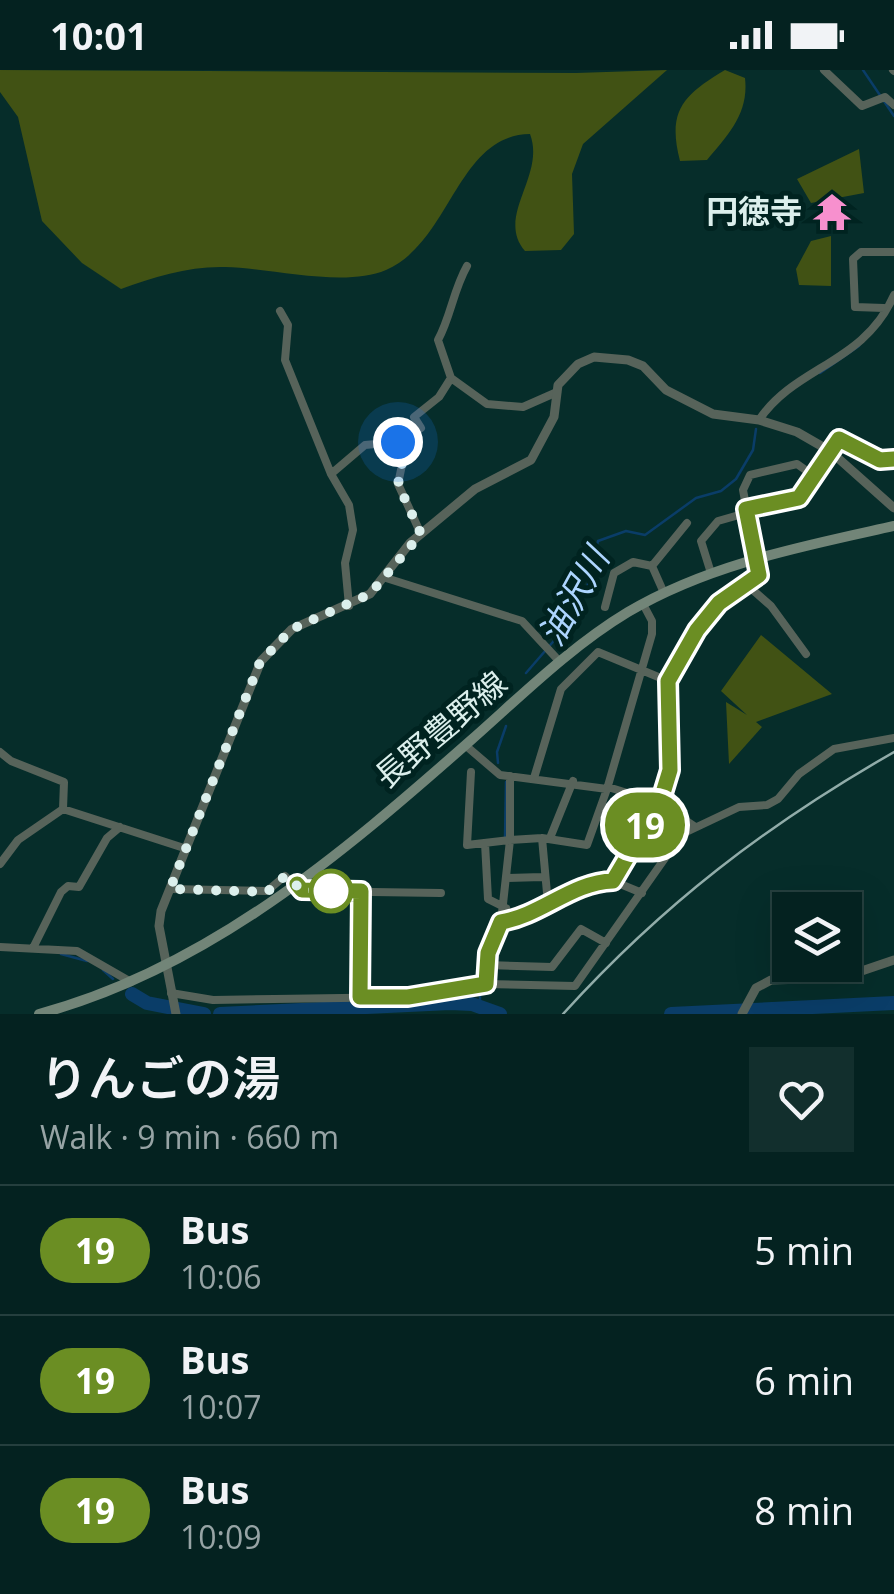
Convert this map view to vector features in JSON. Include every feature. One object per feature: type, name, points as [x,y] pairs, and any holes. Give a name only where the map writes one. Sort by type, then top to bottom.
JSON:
[{"type":"main road","name":"長野豊野線","points":[[39,1014],[70,1010],[230,932],[296,885],[465,745],[556,658],[642,604],[711,573],[894,526]]},
{"type":"street","points":[[824,70],[862,106],[882,98],[894,105]]},
{"type":"street","points":[[890,307],[855,307],[853,259],[861,252],[894,251]]},
{"type":"street","points":[[467,266],[448,303],[449,320],[438,340],[451,378],[487,404],[523,407],[556,392]]},
{"type":"street","points":[[758,420],[791,386],[852,352],[890,307],[894,294]]},
{"type":"street","points":[[280,311],[288,325],[284,360],[331,474],[349,505],[353,530],[345,563],[348,606]]},
{"type":"street","points":[[176,1013],[159,926],[184,848],[260,662],[292,629],[370,594],[421,534],[475,489],[531,460],[554,416],[556,392],[566,374],[594,357],[628,360],[643,366],[666,390],[713,414],[758,420],[830,450],[894,508]]},
{"type":"street","points":[[331,474],[365,445],[398,442],[422,428],[414,417],[451,378]]},
{"type":"street","points":[[711,573],[701,541],[718,521],[746,509],[799,498],[839,439],[880,460],[894,459]]},
{"type":"street","points":[[398,442],[402,465],[398,484],[421,534]]},
{"type":"street","points":[[613,881],[642,832],[670,770],[668,681],[697,630],[719,603],[759,575],[743,490],[750,475],[797,464],[814,476]]},
{"type":"street","points":[[652,566],[687,524]]},
{"type":"street","points":[[605,607],[614,573],[633,562],[652,566]]},
{"type":"street","points":[[652,566],[664,593]]},
{"type":"street","points":[[386,578],[522,620],[556,658]]},
{"type":"street","points":[[746,584],[771,606],[806,654]]},
{"type":"street","points":[[472,772],[467,845],[546,838],[587,845],[652,634],[652,620],[642,604]]},
{"type":"street","points":[[534,778],[561,689],[598,652],[668,681]]},
{"type":"street","points":[[172,996],[213,1000],[408,997],[486,984],[575,986],[663,858],[694,826],[739,807],[766,805],[778,799],[799,774],[834,749],[894,738]]},
{"type":"street","points":[[465,745],[500,775],[607,788],[657,802],[694,826]]},
{"type":"street","points":[[0,752],[10,761],[64,782],[63,810]]},
{"type":"street","points":[[486,984],[508,878],[510,776]]},
{"type":"street","points":[[548,904],[542,877],[546,838],[572,781]]},
{"type":"street","points":[[63,810],[184,848]]},
{"type":"street","points":[[0,864],[18,840],[63,810]]},
{"type":"street","points":[[34,946],[61,892],[68,886],[79,887],[106,838],[120,827]]},
{"type":"street","points":[[485,843],[488,899],[503,907]]},
{"type":"street","points":[[170,889],[267,892],[285,876],[302,890],[441,894]]},
{"type":"street","points":[[508,878],[542,877]]},
{"type":"street","points":[[501,922],[548,904],[582,885],[613,881],[642,893]]},
{"type":"street","points":[[360,997],[361,891]]},
{"type":"street","points":[[544,986],[552,967],[581,928],[606,943]]},
{"type":"street","points":[[0,946],[34,946],[90,955],[132,982]]},
{"type":"street","points":[[742,1014],[750,998],[771,980],[842,978],[894,960]]},
{"type":"street","points":[[487,965],[552,967]]},
{"type":"green space","points":[[0,70],[667,70],[583,144],[572,174],[574,234],[561,250],[525,251],[517,238],[515,224],[532,165],[530,134],[506,139],[486,152],[469,170],[426,237],[408,256],[386,270],[329,277],[243,268],[198,268],[121,289],[82,263],[42,221],[18,117],[0,92]]},
{"type":"green space","points":[[725,70],[745,78],[741,112],[707,160],[680,161],[676,129],[682,106],[698,88]]},
{"type":"green space","points":[[859,149],[864,193],[811,203],[797,179]]},
{"type":"green space","points":[[831,236],[831,286],[799,285],[796,269],[811,241]]},
{"type":"green space","points":[[761,635],[832,694],[756,722],[762,727],[729,764],[726,702],[747,715],[721,691]]},
{"type":"waterway","name":"油沢川","points":[[863,70],[894,116]]},
{"type":"waterway","name":"油沢川","points":[[820,373],[859,346]]},
{"type":"waterway","name":"油沢川","points":[[526,673],[565,628],[587,588],[598,541],[626,531],[645,535],[696,498],[721,491],[736,479],[753,450],[756,429]]},
{"type":"waterway","name":"油沢川","points":[[498,763],[497,752],[506,726]]},
{"type":"waterway","name":"油沢川","points":[[505,837],[506,782]]},
{"type":"waterway","points":[[61,954],[87,961]]},
{"type":"waterway","points":[[103,970],[113,979]]},
{"type":"waterway","points":[[132,994],[147,1003],[204,1014]]},
{"type":"waterway","name":"油沢川","points":[[480,995],[480,1006]]},
{"type":"waterway","points":[[220,1014],[450,1003],[472,1004],[500,1014]]},
{"type":"waterway","points":[[671,1014],[894,1003]]},
{"type":"railway","points":[[563,1014],[639,937],[718,870],[802,809],[894,752]]},
{"type":"bus line","name":"19","points":[[297,884],[302,890],[361,891],[360,997],[408,997],[486,984],[488,953],[501,922],[566,896],[582,885],[613,881],[642,832],[653,801],[660,803],[670,770],[668,681],[697,630],[719,603],[759,575],[747,531],[746,509],[799,498],[839,439],[880,460],[894,459]]},
{"type":"place","name":"円徳寺","points":[[832,212]]},
{"type":"route","points":[[331,891],[302,890],[285,876],[267,892],[170,889],[260,662],[292,629],[358,603],[370,594],[421,534],[398,484],[402,465],[398,442]]}]
